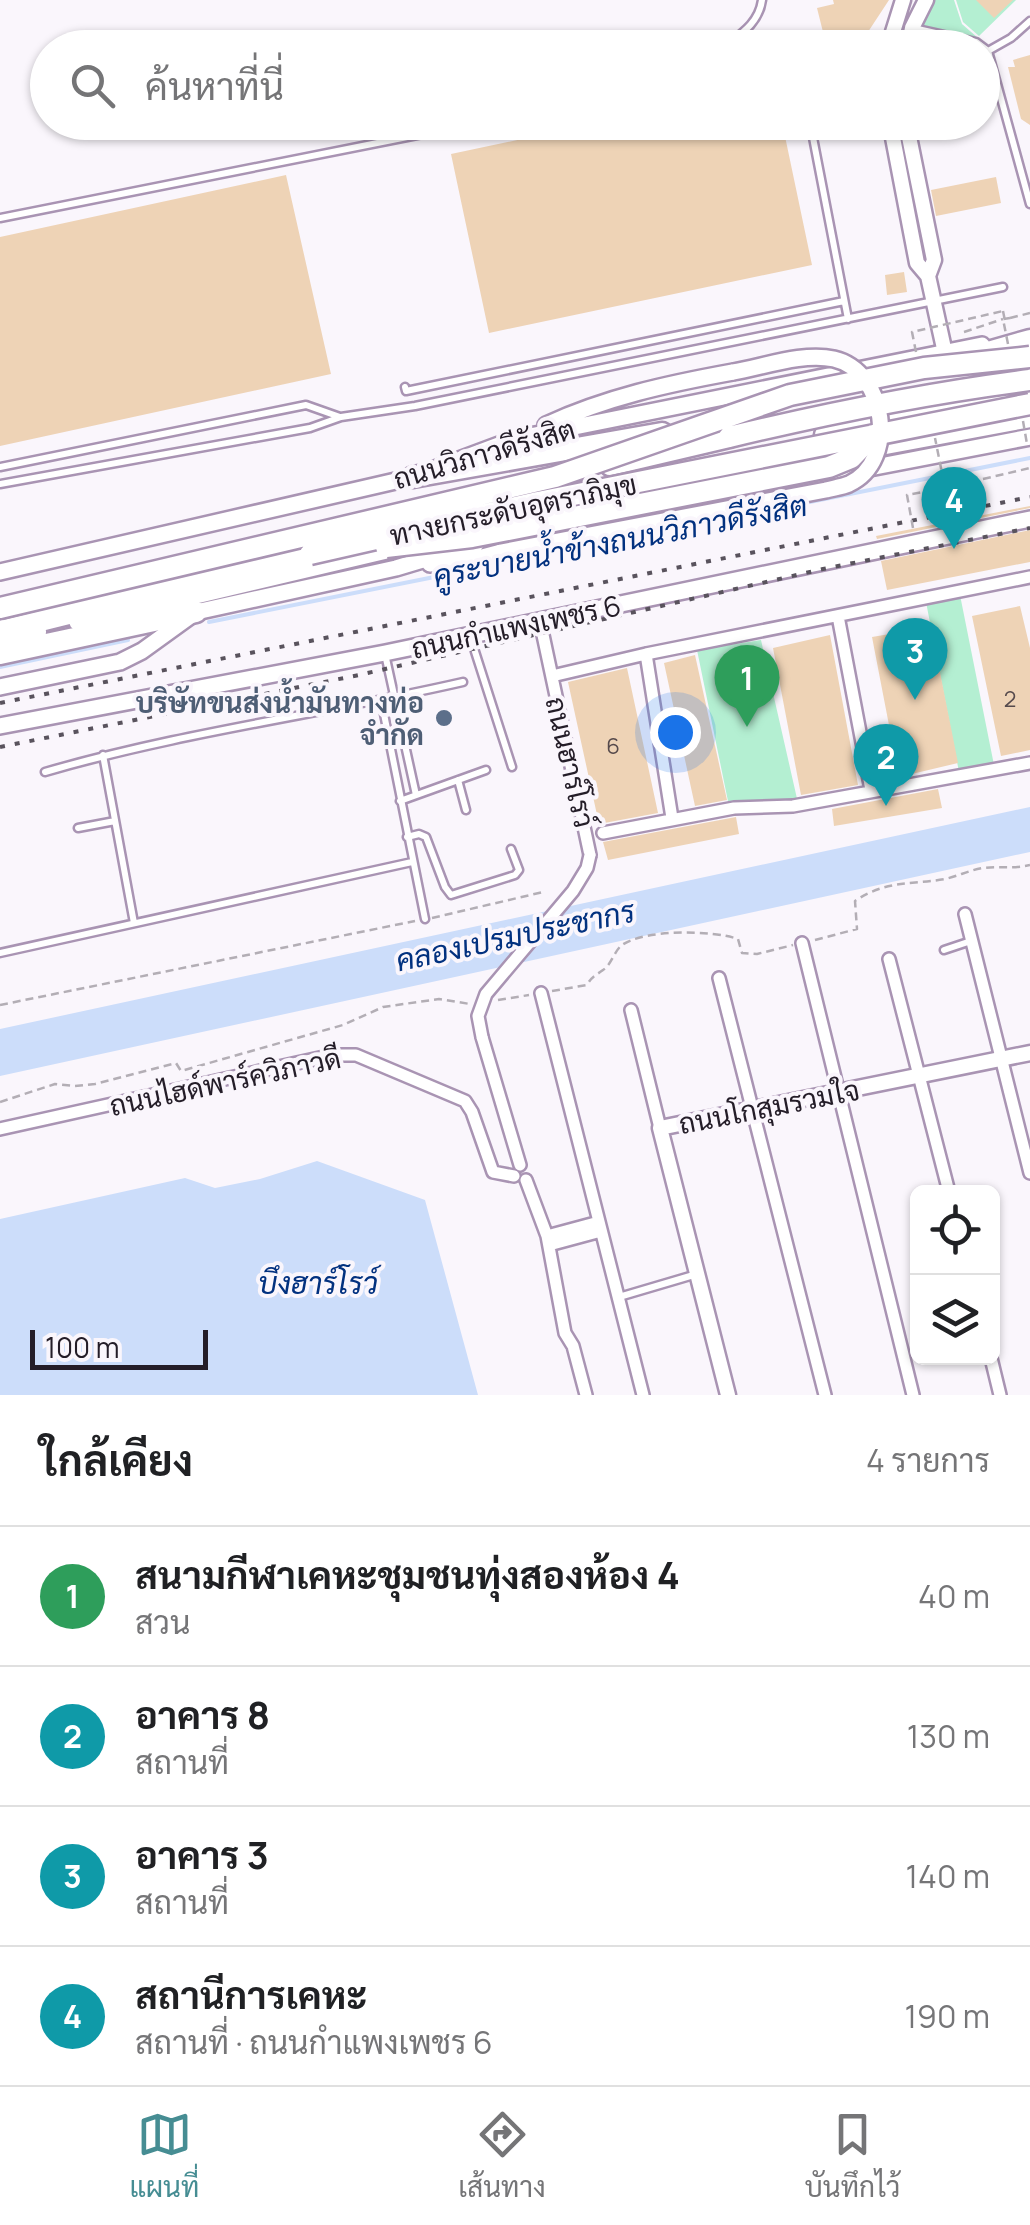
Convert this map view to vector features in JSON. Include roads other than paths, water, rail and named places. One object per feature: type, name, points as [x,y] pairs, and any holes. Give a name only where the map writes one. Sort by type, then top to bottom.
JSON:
[{"type":"highway","points":[[412,476],[638,438],[847,392],[1030,338]]},
{"type":"highway","name":"ทางยกระดับอุตราภิมุข","points":[[555,477],[790,395],[924,368],[1030,357]]},
{"type":"highway","name":"ทางยกระดับอุตราภิมุข","points":[[0,608],[842,410],[948,390],[1030,380]]},
{"type":"highway","name":"ถนนวิภาวดีรังสิต","points":[[0,600],[317,524],[600,481],[1030,392]]},
{"type":"highway","name":"ทางยกระดับอุตราภิมุข","points":[[0,631],[538,502],[1030,404]]},
{"type":"highway","points":[[0,642],[432,538],[805,459],[1030,417]]},
{"type":"highway","points":[[310,554],[472,537],[829,467],[851,458],[880,424]]},
{"type":"highway","points":[[0,654],[196,612]]},
{"type":"main road","name":"ถนนวิภาวดีรังสิต","points":[[0,572],[412,476],[514,438],[1030,338]]},
{"type":"main road","points":[[396,568],[470,560],[850,484],[874,458],[881,436],[871,386],[838,360],[822,358],[648,387],[588,406],[514,438]]},
{"type":"main road","points":[[0,687],[120,662],[196,612],[396,568],[464,547],[1030,437]]},
{"type":"main road","name":"ถนนกำแพงเพชร 6","points":[[0,726],[470,636],[1030,519]]},
{"type":"street","points":[[892,30],[903,0]]},
{"type":"street","points":[[894,21],[912,28],[926,0]]},
{"type":"street","points":[[893,140],[917,263],[928,276],[945,352]]},
{"type":"street","points":[[910,140],[934,260],[928,276]]},
{"type":"street","points":[[552,676],[1030,577]]},
{"type":"street","points":[[838,616],[871,790]]},
{"type":"street","name":"ถนนฮาร์โรว์","points":[[540,621],[590,855],[572,891],[486,994],[478,1016],[520,1174],[548,1240],[565,1333],[574,1346],[586,1395]]},
{"type":"street","points":[[646,654],[672,818]]},
{"type":"street","points":[[603,833],[746,806],[793,806],[1030,762]]},
{"type":"street","points":[[964,914],[1030,1172]]},
{"type":"street","points":[[802,943],[913,1395]]},
{"type":"street","points":[[889,959],[946,1185]]},
{"type":"street","points":[[719,978],[825,1395]]},
{"type":"street","points":[[541,993],[643,1395]]},
{"type":"street","points":[[632,1010],[660,1128]]},
{"type":"street","name":"ถนนไฮด์พาร์ควิภาวดี","points":[[0,1129],[333,1055],[356,1054],[464,1101],[472,1112],[494,1172],[520,1174]]},
{"type":"street","name":"ถนนโกสุมรวมใจ","points":[[728,1395],[660,1128],[1030,1054]]},
{"type":"street","points":[[548,1240],[600,1226]]},
{"type":"street","points":[[992,1365],[1000,1395]]},
{"type":"lane","points":[[746,30],[752,25],[762,0]]},
{"type":"lane","points":[[1000,44],[1030,21]]},
{"type":"lane","points":[[912,28],[921,30]]},
{"type":"lane","points":[[1000,94],[1030,204]]},
{"type":"lane","points":[[0,218],[392,140]]},
{"type":"lane","points":[[813,140],[848,319]]},
{"type":"lane","points":[[0,484],[310,428],[341,417],[1003,287]]},
{"type":"lane","points":[[404,386],[406,391],[484,377],[844,301]]},
{"type":"lane","points":[[484,377],[487,391]]},
{"type":"lane","points":[[0,467],[306,405],[341,417]]},
{"type":"lane","points":[[470,636],[512,767]]},
{"type":"lane","points":[[385,653],[416,795]]},
{"type":"lane","points":[[45,772],[103,755],[288,715],[463,682]]},
{"type":"lane","points":[[381,699],[425,919]]},
{"type":"lane","points":[[103,755],[134,923]]},
{"type":"lane","points":[[400,801],[486,770]]},
{"type":"lane","points":[[458,780],[466,810]]},
{"type":"lane","points":[[78,828],[116,822]]},
{"type":"lane","points":[[407,836],[426,837],[451,895],[515,875],[519,870],[511,848]]},
{"type":"lane","points":[[0,953],[412,862]]},
{"type":"lane","points":[[944,950],[971,942]]},
{"type":"lane","points":[[618,1298],[697,1274]]},
{"type":"water","name":"คลองเปรมประชากร","points":[[1030,807],[1030,852],[0,1076],[0,1029]]},
{"type":"water","name":"บึงฮาร์โรว์","points":[[317,1161],[425,1200],[478,1395],[0,1395],[0,1219],[185,1178],[215,1188]]},
{"type":"waterway","name":"คูระบายน้ำข้างถนนวิภาวดีรังสิต","points":[[209,622],[1030,458]]},
{"type":"waterway","name":"คูระบายน้ำข้างถนนวิภาวดีรังสิต","points":[[0,667],[128,640]]},
{"type":"railway","points":[[0,703],[1030,497]]},
{"type":"railway","points":[[0,747],[359,675],[823,569],[1030,528]]},
{"type":"place","name":"สถานีการเคหะ","points":[[954,549]]},
{"type":"place","name":"อาคาร 3","points":[[915,700]]},
{"type":"place","name":"บริษัทขนส่งน้ำมันทางท่อ จำกัด","points":[[444,718]]},
{"type":"place","name":"สนามกีฬาเคหะชุมชนทุ่งสองห้อง 4","points":[[747,727]]},
{"type":"place","name":"อาคาร 8","points":[[886,806]]}]
